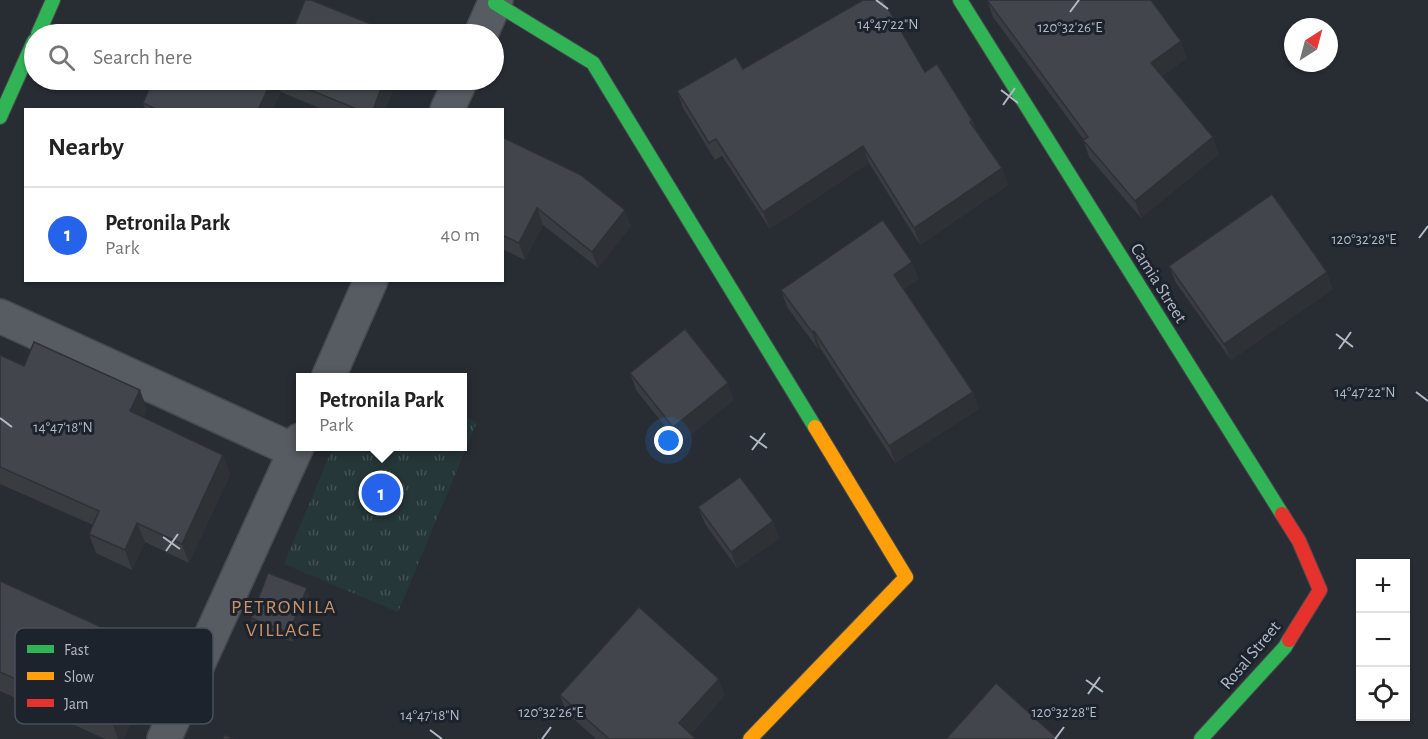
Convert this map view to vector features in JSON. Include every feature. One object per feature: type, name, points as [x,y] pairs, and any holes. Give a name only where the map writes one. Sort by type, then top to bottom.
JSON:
[{"type":"street","points":[[42,24],[53,0]]},
{"type":"street","name":"Camia Street","points":[[960,0],[1299,541],[1320,590]]},
{"type":"street","points":[[485,24],[495,2],[593,63],[906,577],[750,739]]},
{"type":"street","points":[[0,117],[24,63]]},
{"type":"street","points":[[448,108],[456,90]]},
{"type":"street","points":[[330,373],[370,282]]},
{"type":"street","points":[[0,316],[296,444]]},
{"type":"street","points":[[213,631],[296,449]]},
{"type":"street","name":"Rosal Street","points":[[1201,739],[1286,647],[1320,590]]},
{"type":"street","points":[[164,739],[171,724]]},
{"type":"green space","points":[[467,418],[477,422],[467,446]]},
{"type":"green space","points":[[331,451],[465,451],[398,612],[284,564]]},
{"type":"building","points":[[305,0],[311,0],[371,24],[295,24]]},
{"type":"building","points":[[863,0],[883,0],[925,72],[937,64],[972,120],[970,122],[1002,168],[914,228],[863,146],[763,212],[716,139],[709,143],[677,91],[736,57],[743,69]]},
{"type":"building","points":[[987,0],[1151,0],[1181,41],[1151,63],[1213,137],[1135,201],[1083,140],[1088,137]]},
{"type":"building","points":[[149,90],[267,90],[259,108],[154,108],[143,103]]},
{"type":"building","points":[[310,90],[380,90],[374,108],[354,108]]},
{"type":"building","points":[[504,138],[581,175],[625,210],[592,252],[537,208],[519,243],[504,236]]},
{"type":"building","points":[[1272,194],[1327,272],[1224,344],[1169,266]]},
{"type":"building","points":[[883,220],[912,262],[894,275],[973,392],[889,446],[814,331],[812,332],[781,290]]},
{"type":"building","points":[[685,329],[728,383],[673,427],[630,373]]},
{"type":"building","points":[[34,342],[140,390],[130,411],[223,455],[182,544],[137,523],[125,550],[89,534],[99,511],[0,467],[0,355],[24,366]]},
{"type":"building","points":[[740,477],[773,521],[731,552],[698,507]]},
{"type":"building","points":[[268,573],[307,588],[289,633],[251,618]]},
{"type":"building","points":[[0,581],[103,628],[15,628],[15,679],[0,672]]},
{"type":"building","points":[[639,607],[719,679],[679,723],[696,739],[609,739],[560,695]]},
{"type":"building","points":[[996,683],[1058,739],[946,739]]},
{"type":"traffic: fast","points":[[42,24],[53,0]]},
{"type":"traffic: fast","points":[[960,0],[1282,514]]},
{"type":"traffic: fast","points":[[495,3],[593,63],[815,427]]},
{"type":"traffic: fast","points":[[0,117],[24,63]]},
{"type":"traffic: fast","points":[[1201,739],[1289,640]]},
{"type":"traffic: slow","points":[[750,739],[906,577],[815,427]]},
{"type":"traffic: jam","points":[[1282,514],[1299,541],[1320,590],[1289,640]]},
{"type":"place","name":"Petronila Park","points":[[381,493]]},
{"type":"district","name":"PETRONILA VILLAGE","points":[[284,618]]}]
